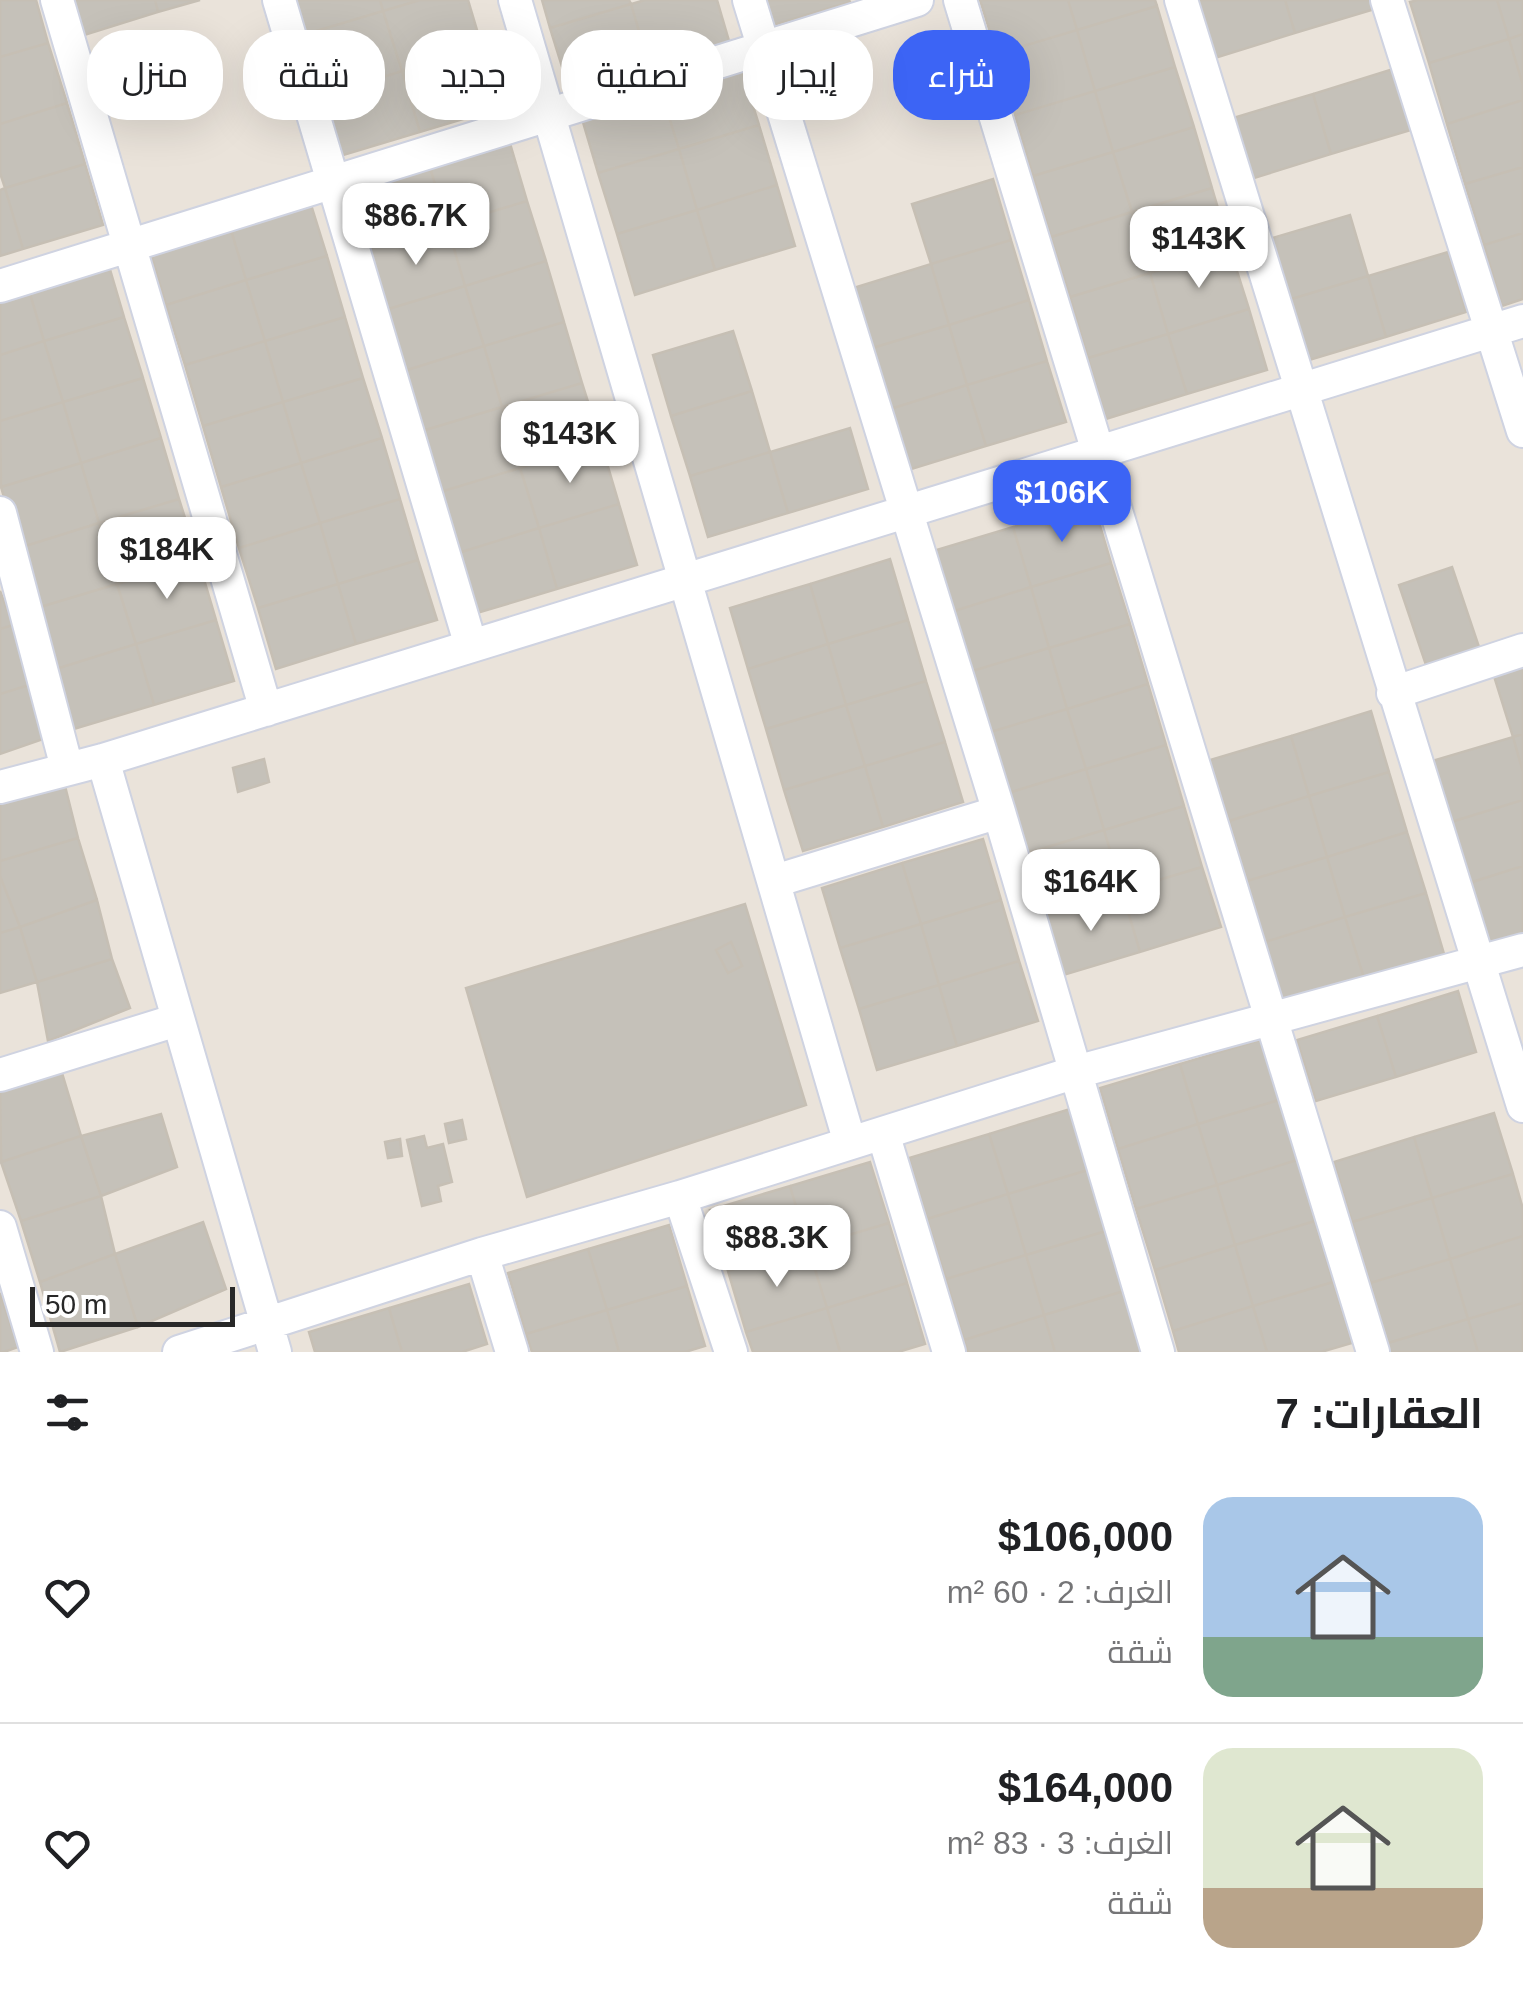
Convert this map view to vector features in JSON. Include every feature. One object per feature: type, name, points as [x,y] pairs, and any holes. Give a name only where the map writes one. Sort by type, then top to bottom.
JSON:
[{"type":"street","points":[[57,0],[266,710]]},
{"type":"street","points":[[279,0],[470,646]]},
{"type":"street","points":[[515,0],[850,1143]]},
{"type":"street","points":[[749,0],[758,30]]},
{"type":"street","points":[[821,30],[916,0]]},
{"type":"street","points":[[960,0],[1373,1352]]},
{"type":"street","points":[[1182,0],[1523,1106]]},
{"type":"street","points":[[1386,0],[1523,431]]},
{"type":"street","points":[[0,286],[743,54]]},
{"type":"street","points":[[786,120],[1000,812],[1158,1352]]},
{"type":"street","points":[[0,788],[104,760],[1523,321]]},
{"type":"street","points":[[0,512],[67,768]]},
{"type":"street","points":[[1394,693],[1523,650]]},
{"type":"street","points":[[104,760],[271,1339]]},
{"type":"street","points":[[775,881],[1000,812]]},
{"type":"street","points":[[179,1352],[271,1339],[482,1254],[1076,1072],[1523,950]]},
{"type":"street","points":[[0,1075],[177,1020]]},
{"type":"street","points":[[884,1133],[950,1352]]},
{"type":"street","points":[[680,1196],[731,1352]]},
{"type":"street","points":[[0,1227],[36,1352]]},
{"type":"street","points":[[482,1254],[512,1352]]},
{"type":"building","points":[[0,0],[36,0],[48,43],[0,57]]},
{"type":"building","points":[[67,0],[155,0],[158,12],[100,30],[87,30],[87,34],[78,37]]},
{"type":"building","points":[[155,0],[200,0],[158,12]]},
{"type":"building","points":[[293,0],[380,0],[383,11],[320,30],[302,30]]},
{"type":"building","points":[[380,0],[420,0],[383,11]]},
{"type":"building","points":[[420,0],[468,0],[477,30],[405,30],[402,71],[383,11]]},
{"type":"building","points":[[542,0],[629,0],[631,4],[550,28]]},
{"type":"building","points":[[645,0],[717,0],[729,41],[723,43],[723,30],[639,30],[631,4]]},
{"type":"building","points":[[762,0],[849,0],[850,2],[770,26]]},
{"type":"building","points":[[980,0],[1068,0],[1077,30],[1030,44],[1030,30],[989,30]]},
{"type":"building","points":[[1068,0],[1155,0],[1157,6],[1077,30]]},
{"type":"building","points":[[1198,0],[1285,0],[1295,33],[1215,58]]},
{"type":"building","points":[[1285,0],[1372,0],[1375,9],[1295,33]]},
{"type":"building","points":[[1497,0],[1509,39],[1429,63],[1410,2]]},
{"type":"building","points":[[1497,0],[1523,0],[1523,34],[1509,39]]},
{"type":"building","points":[[631,4],[639,30],[561,30],[561,63],[550,28]]},
{"type":"building","points":[[1157,6],[1175,67],[1095,91],[1077,30]]},
{"type":"building","points":[[383,11],[402,71],[385,76],[385,30],[320,30]]},
{"type":"building","points":[[1077,30],[1095,91],[1030,110],[1030,44]]},
{"type":"building","points":[[1523,34],[1523,85],[1509,39]]},
{"type":"building","points":[[1509,39],[1523,85],[1523,100],[1447,124],[1429,63]]},
{"type":"building","points":[[48,43],[67,103],[0,124],[0,57]]},
{"type":"building","points":[[740,64],[743,120],[757,120],[759,125],[679,149],[670,120],[723,120],[723,69]]},
{"type":"building","points":[[1175,67],[1194,127],[1113,152],[1095,91]]},
{"type":"building","points":[[1393,69],[1411,130],[1331,154],[1313,94]]},
{"type":"building","points":[[402,71],[405,120],[416,120],[420,132],[340,156],[329,120],[385,120],[385,76]]},
{"type":"building","points":[[1095,91],[1113,152],[1033,176],[1016,120],[1030,120],[1030,110]]},
{"type":"building","points":[[1313,94],[1331,154],[1251,179],[1233,118]]},
{"type":"building","points":[[1523,100],[1523,167],[1465,184],[1447,124]]},
{"type":"building","points":[[67,103],[85,164],[5,188],[0,173],[0,124]]},
{"type":"building","points":[[416,120],[460,120],[420,132]]},
{"type":"building","points":[[582,120],[670,120],[679,149],[598,173]]},
{"type":"building","points":[[759,125],[777,185],[697,210],[679,149]]},
{"type":"building","points":[[1194,127],[1212,188],[1132,212],[1113,152]]},
{"type":"building","points":[[509,140],[527,201],[447,225],[429,164]]},
{"type":"building","points":[[679,149],[697,210],[617,234],[598,173]]},
{"type":"building","points":[[1113,152],[1132,212],[1051,237],[1033,176]]},
{"type":"building","points":[[85,164],[103,225],[23,249],[5,188]]},
{"type":"building","points":[[429,164],[447,225],[367,249],[349,189]]},
{"type":"building","points":[[1523,167],[1523,233],[1484,245],[1465,184]]},
{"type":"building","points":[[993,179],[1011,240],[931,264],[912,204]]},
{"type":"building","points":[[777,185],[795,246],[715,270],[697,210]]},
{"type":"building","points":[[5,188],[23,249],[0,256],[0,190]]},
{"type":"building","points":[[1212,188],[1230,249],[1150,273],[1132,212]]},
{"type":"building","points":[[308,195],[327,256],[246,280],[228,220]]},
{"type":"building","points":[[527,201],[546,261],[465,286],[447,225]]},
{"type":"building","points":[[697,210],[715,270],[635,295],[617,234]]},
{"type":"building","points":[[1132,212],[1150,273],[1070,297],[1051,237]]},
{"type":"building","points":[[1350,215],[1368,276],[1288,300],[1269,239]]},
{"type":"building","points":[[228,220],[246,280],[166,305],[148,244]]},
{"type":"building","points":[[447,225],[465,286],[385,310],[367,249]]},
{"type":"building","points":[[1523,233],[1523,299],[1502,306],[1484,245]]},
{"type":"building","points":[[1011,240],[1029,300],[949,325],[931,264]]},
{"type":"building","points":[[1230,249],[1249,309],[1168,334],[1150,273]]},
{"type":"building","points":[[1448,252],[1466,312],[1386,337],[1368,276]]},
{"type":"building","points":[[106,256],[124,317],[44,341],[26,280]]},
{"type":"building","points":[[327,256],[345,317],[265,341],[246,280]]},
{"type":"building","points":[[546,261],[564,322],[484,346],[465,286]]},
{"type":"building","points":[[931,264],[949,325],[869,349],[850,289]]},
{"type":"building","points":[[1150,273],[1168,334],[1088,358],[1070,297]]},
{"type":"building","points":[[1368,276],[1386,337],[1306,361],[1288,300]]},
{"type":"building","points":[[26,280],[44,341],[0,355],[0,288]]},
{"type":"building","points":[[246,280],[265,341],[185,365],[166,305]]},
{"type":"building","points":[[465,286],[484,346],[404,371],[385,310]]},
{"type":"building","points":[[1029,300],[1047,361],[967,385],[949,325]]},
{"type":"building","points":[[1249,309],[1267,370],[1187,394],[1168,334]]},
{"type":"building","points":[[124,317],[143,378],[63,402],[44,341]]},
{"type":"building","points":[[345,317],[363,378],[283,402],[265,341]]},
{"type":"building","points":[[564,322],[582,383],[502,407],[484,346]]},
{"type":"building","points":[[949,325],[967,385],[887,410],[869,349]]},
{"type":"building","points":[[733,331],[752,391],[671,416],[653,355]]},
{"type":"building","points":[[1168,334],[1187,394],[1106,419],[1088,358]]},
{"type":"building","points":[[44,341],[63,402],[0,421],[0,355]]},
{"type":"building","points":[[265,341],[283,402],[203,426],[185,365]]},
{"type":"building","points":[[484,346],[502,407],[422,431],[404,371]]},
{"type":"building","points":[[1047,361],[1066,422],[986,446],[967,385]]},
{"type":"building","points":[[143,378],[161,438],[81,463],[63,402]]},
{"type":"building","points":[[363,378],[382,438],[301,463],[283,402]]},
{"type":"building","points":[[582,383],[601,443],[520,468],[502,407]]},
{"type":"building","points":[[967,385],[986,446],[905,471],[887,410]]},
{"type":"building","points":[[752,391],[770,452],[690,476],[671,416]]},
{"type":"building","points":[[63,402],[81,463],[1,487],[0,421]]},
{"type":"building","points":[[283,402],[301,463],[221,487],[203,426]]},
{"type":"building","points":[[502,407],[520,468],[440,492],[422,431]]},
{"type":"building","points":[[850,428],[868,489],[788,513],[770,452]]},
{"type":"building","points":[[161,438],[179,499],[99,523],[81,463]]},
{"type":"building","points":[[382,438],[400,499],[320,523],[301,463]]},
{"type":"building","points":[[601,443],[619,504],[539,528],[520,468]]},
{"type":"building","points":[[770,452],[788,513],[708,537],[690,476]]},
{"type":"building","points":[[81,463],[99,523],[19,548],[1,487]]},
{"type":"building","points":[[301,463],[320,523],[239,548],[221,487]]},
{"type":"building","points":[[520,468],[539,528],[458,553],[440,492]]},
{"type":"building","points":[[179,499],[198,559],[117,584],[99,523]]},
{"type":"building","points":[[400,499],[418,560],[338,584],[320,523]]},
{"type":"building","points":[[1093,502],[1111,563],[1031,587],[1013,527]]},
{"type":"building","points":[[619,504],[637,565],[557,589],[539,528]]},
{"type":"building","points":[[99,523],[117,584],[37,608],[19,548]]},
{"type":"building","points":[[320,523],[338,584],[258,608],[239,548]]},
{"type":"building","points":[[1013,527],[1031,587],[951,612],[933,551]]},
{"type":"building","points":[[539,528],[557,589],[477,613],[458,553]]},
{"type":"building","points":[[198,559],[216,620],[136,644],[117,584]]},
{"type":"building","points":[[890,559],[908,620],[828,644],[810,584]]},
{"type":"building","points":[[418,560],[437,620],[356,644],[338,584]]},
{"type":"building","points":[[1111,563],[1130,624],[1049,648],[1031,587]]},
{"type":"building","points":[[1452,567],[1479,647],[1426,665],[1399,585]]},
{"type":"building","points":[[117,584],[136,644],[56,669],[37,608]]},
{"type":"building","points":[[338,584],[356,644],[276,669],[258,608]]},
{"type":"building","points":[[810,584],[828,644],[748,669],[730,608]]},
{"type":"building","points":[[1031,587],[1049,648],[969,672],[951,612]]},
{"type":"building","points":[[0,591],[13,625],[0,629]]},
{"type":"building","points":[[216,620],[234,681],[154,705],[136,644]]},
{"type":"building","points":[[908,620],[926,681],[846,705],[828,644]]},
{"type":"building","points":[[1130,624],[1148,684],[1067,709],[1049,648]]},
{"type":"building","points":[[13,625],[29,685],[0,694],[0,629]]},
{"type":"building","points":[[136,644],[154,705],[74,729],[56,669]]},
{"type":"building","points":[[828,644],[846,705],[766,729],[748,669]]},
{"type":"building","points":[[1049,648],[1067,709],[987,733],[969,672]]},
{"type":"building","points":[[1523,668],[1523,734],[1513,737],[1494,676]]},
{"type":"building","points":[[926,681],[945,742],[865,766],[846,705]]},
{"type":"building","points":[[1148,684],[1166,745],[1086,769],[1067,709]]},
{"type":"building","points":[[29,685],[46,738],[0,754],[0,694]]},
{"type":"building","points":[[846,705],[865,766],[784,790],[766,729]]},
{"type":"building","points":[[1067,709],[1086,769],[1005,794],[987,733]]},
{"type":"building","points":[[1371,711],[1389,772],[1309,796],[1291,736]]},
{"type":"building","points":[[1523,734],[1523,772],[1513,737]]},
{"type":"building","points":[[1291,736],[1309,796],[1229,821],[1210,760]]},
{"type":"building","points":[[1513,737],[1523,772],[1523,800],[1451,822],[1432,761]]},
{"type":"building","points":[[945,742],[963,802],[883,827],[865,766]]},
{"type":"building","points":[[1166,745],[1184,806],[1104,830],[1086,769]]},
{"type":"building","points":[[264,759],[269,782],[238,792],[233,768]]},
{"type":"building","points":[[865,766],[883,827],[803,851],[784,790]]},
{"type":"building","points":[[1086,769],[1104,830],[1024,854],[1005,794]]},
{"type":"building","points":[[1389,772],[1407,832],[1327,857],[1309,796]]},
{"type":"building","points":[[63,778],[78,838],[0,861],[0,797]]},
{"type":"building","points":[[1309,796],[1327,857],[1247,881],[1229,821]]},
{"type":"building","points":[[1523,800],[1523,866],[1469,883],[1451,822]]},
{"type":"building","points":[[1184,806],[1202,867],[1122,891],[1104,830]]},
{"type":"building","points":[[1104,830],[1122,891],[1042,915],[1024,854]]},
{"type":"building","points":[[1407,832],[1426,893],[1345,917],[1327,857]]},
{"type":"building","points":[[78,838],[97,900],[20,927],[0,876],[0,861]]},
{"type":"building","points":[[983,839],[1001,900],[921,924],[902,863]]},
{"type":"building","points":[[1327,857],[1345,917],[1265,942],[1247,881]]},
{"type":"building","points":[[902,863],[921,924],[840,948],[822,888]]},
{"type":"building","points":[[1523,866],[1523,933],[1487,944],[1469,883]]},
{"type":"building","points":[[1202,867],[1221,927],[1140,952],[1122,891]]},
{"type":"building","points":[[0,876],[20,927],[0,933]]},
{"type":"building","points":[[1122,891],[1140,952],[1060,976],[1042,915]]},
{"type":"building","points":[[1426,893],[1444,954],[1364,978],[1345,917]]},
{"type":"building","points":[[97,900],[112,959],[37,982],[20,927]]},
{"type":"building","points":[[1001,900],[1019,961],[939,985],[921,924]]},
{"type":"building","points":[[745,904],[806,1105],[527,1197],[466,988]]},
{"type":"building","points":[[1345,917],[1364,978],[1283,1002],[1265,942]]},
{"type":"building","points":[[921,924],[939,985],[859,1009],[840,948]]},
{"type":"building","points":[[20,927],[37,982],[0,993],[0,933]]},
{"type":"building","points":[[731,942],[742,966],[728,973],[716,950]]},
{"type":"building","points":[[112,959],[130,1008],[48,1041],[37,982]]},
{"type":"building","points":[[1019,961],[1038,1021],[957,1046],[939,985]]},
{"type":"building","points":[[939,985],[957,1046],[877,1070],[859,1009]]},
{"type":"building","points":[[1458,991],[1476,1052],[1396,1077],[1377,1016]]},
{"type":"building","points":[[1377,1016],[1396,1077],[1316,1101],[1297,1040]]},
{"type":"building","points":[[1260,1040],[1279,1100],[1198,1124],[1180,1064]]},
{"type":"building","points":[[1180,1064],[1198,1124],[1118,1149],[1100,1088]]},
{"type":"building","points":[[62,1073],[81,1136],[1,1162],[0,1091]]},
{"type":"building","points":[[1279,1100],[1297,1160],[1217,1185],[1198,1124]]},
{"type":"building","points":[[1070,1109],[1088,1170],[1008,1194],[989,1134]]},
{"type":"building","points":[[1494,1113],[1513,1174],[1432,1198],[1414,1137]]},
{"type":"building","points":[[161,1114],[177,1167],[101,1196],[81,1136]]},
{"type":"building","points":[[462,1120],[466,1139],[449,1143],[445,1124]]},
{"type":"building","points":[[1198,1124],[1217,1185],[1136,1209],[1118,1149]]},
{"type":"building","points":[[989,1134],[1008,1194],[927,1219],[909,1158]]},
{"type":"building","points":[[81,1136],[101,1196],[21,1221],[1,1162]]},
{"type":"building","points":[[424,1136],[427,1148],[443,1144],[452,1182],[438,1186],[441,1201],[422,1206],[407,1140]]},
{"type":"building","points":[[1414,1137],[1432,1198],[1352,1222],[1334,1162]]},
{"type":"building","points":[[400,1139],[402,1156],[388,1158],[385,1142]]},
{"type":"building","points":[[1297,1160],[1315,1221],[1235,1245],[1217,1185]]},
{"type":"building","points":[[870,1162],[889,1223],[808,1247],[790,1186]]},
{"type":"building","points":[[1088,1170],[1106,1231],[1026,1255],[1008,1194]]},
{"type":"building","points":[[1513,1174],[1523,1209],[1523,1236],[1450,1259],[1432,1198]]},
{"type":"building","points":[[1217,1185],[1235,1245],[1155,1270],[1136,1209]]},
{"type":"building","points":[[790,1186],[808,1247],[728,1271],[710,1210]]},
{"type":"building","points":[[1008,1194],[1026,1255],[946,1279],[927,1219]]},
{"type":"building","points":[[101,1196],[115,1254],[40,1282],[21,1221]]},
{"type":"building","points":[[1432,1198],[1450,1259],[1370,1283],[1352,1222]]},
{"type":"building","points":[[1315,1221],[1333,1282],[1253,1306],[1235,1245]]},
{"type":"building","points":[[203,1222],[226,1289],[138,1327],[115,1254]]},
{"type":"building","points":[[889,1223],[907,1283],[827,1308],[808,1247]]},
{"type":"building","points":[[669,1225],[687,1286],[607,1310],[588,1249]]},
{"type":"building","points":[[1106,1231],[1124,1291],[1044,1315],[1026,1255]]},
{"type":"building","points":[[1523,1236],[1523,1303],[1468,1319],[1450,1259]]},
{"type":"building","points":[[1235,1245],[1253,1306],[1173,1331],[1155,1270]]},
{"type":"building","points":[[808,1247],[827,1308],[746,1332],[728,1271]]},
{"type":"building","points":[[588,1249],[607,1310],[526,1334],[508,1273]]},
{"type":"building","points":[[115,1254],[138,1327],[60,1352],[40,1282]]},
{"type":"building","points":[[1026,1255],[1044,1315],[964,1340],[946,1279]]},
{"type":"building","points":[[1450,1259],[1468,1319],[1388,1343],[1370,1283]]},
{"type":"building","points":[[1333,1282],[1352,1343],[1321,1352],[1267,1352],[1253,1306]]},
{"type":"building","points":[[907,1283],[925,1344],[898,1352],[840,1352],[827,1308]]},
{"type":"building","points":[[469,1284],[487,1344],[462,1352],[402,1352],[389,1308]]},
{"type":"building","points":[[687,1286],[705,1346],[685,1352],[619,1352],[607,1310]]},
{"type":"building","points":[[1124,1291],[1143,1352],[1055,1352],[1044,1315]]},
{"type":"building","points":[[0,1293],[18,1347],[4,1352],[0,1352]]},
{"type":"building","points":[[1523,1303],[1523,1352],[1478,1352],[1468,1319]]},
{"type":"building","points":[[1253,1306],[1267,1352],[1179,1352],[1173,1331]]},
{"type":"building","points":[[389,1308],[402,1352],[315,1352],[309,1332]]},
{"type":"building","points":[[827,1308],[840,1352],[753,1352],[746,1332]]},
{"type":"building","points":[[607,1310],[619,1352],[532,1352],[526,1334]]},
{"type":"building","points":[[1044,1315],[1055,1352],[968,1352],[964,1340]]},
{"type":"building","points":[[1468,1319],[1478,1352],[1391,1352],[1388,1343]]}]
